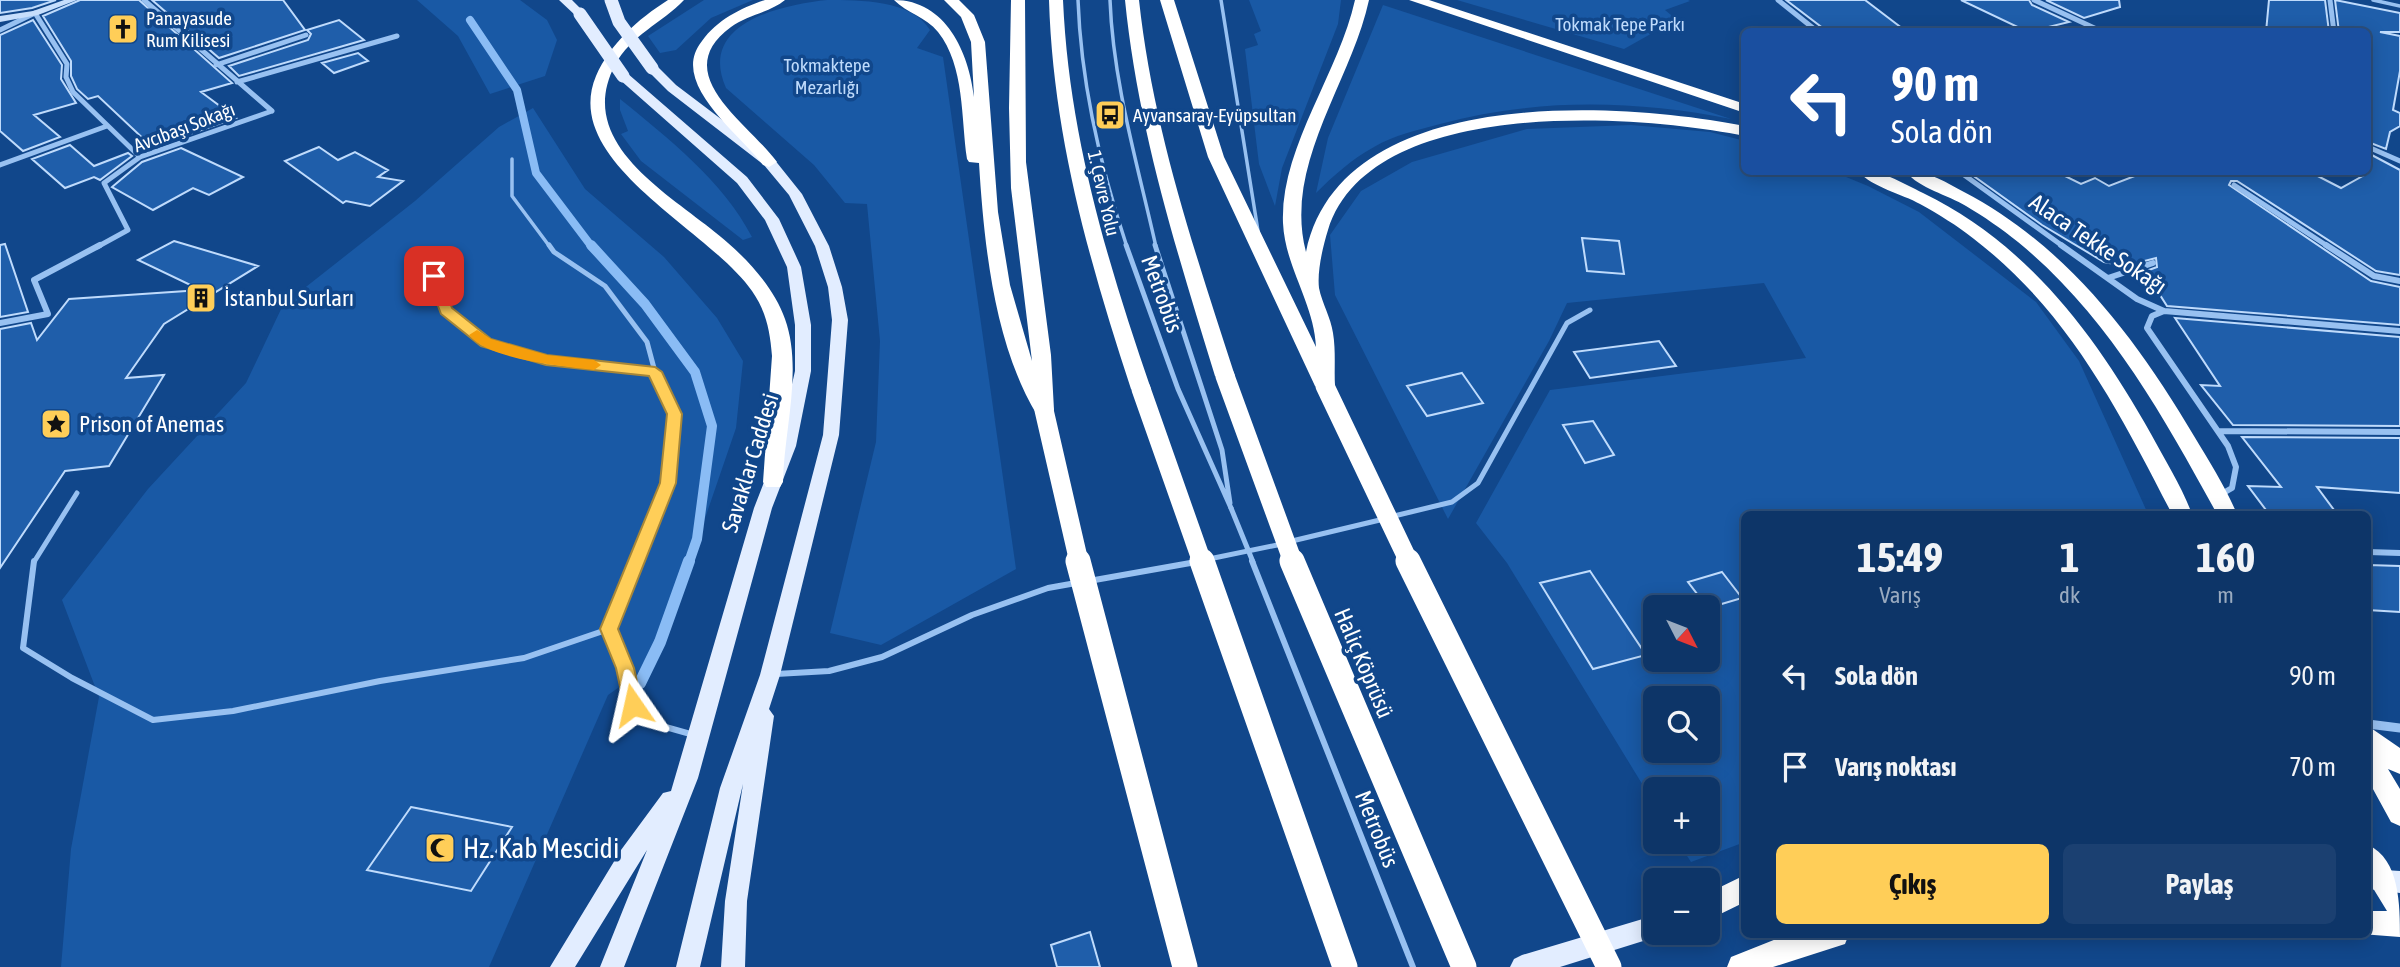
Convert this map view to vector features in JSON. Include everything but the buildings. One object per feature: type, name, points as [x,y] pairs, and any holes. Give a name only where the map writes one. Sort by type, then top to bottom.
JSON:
[{"type":"highway","points":[[677,0],[640,26],[619,48],[602,74],[597,91],[600,129],[621,161],[635,176],[724,247],[762,293],[776,318],[781,342],[772,450],[773,482]]},
{"type":"highway","points":[[769,162],[748,133],[710,95],[699,71],[700,58],[714,33],[731,19],[778,0]]},
{"type":"highway","points":[[901,0],[938,21],[953,40],[961,64],[976,167],[990,212]]},
{"type":"highway","points":[[951,0],[967,15],[978,42],[990,212],[1001,285],[1026,373],[1044,410],[1093,620],[1185,967]]},
{"type":"highway","points":[[1018,0],[1018,173],[1044,360],[1044,410]]},
{"type":"highway","name":"1. Çevre Yolu","points":[[1056,0],[1057,41],[1073,165],[1101,270],[1345,967]]},
{"type":"highway","name":"Haliç Köprüsü","points":[[1132,0],[1143,76],[1162,166],[1189,266],[1225,376],[1293,562],[1464,967]]},
{"type":"highway","points":[[1167,0],[1216,157],[1373,490],[1609,967]]},
{"type":"highway","points":[[1416,0],[1741,108]]},
{"type":"highway","points":[[1325,386],[1326,343],[1322,321],[1293,241],[1294,197],[1307,141],[1347,51],[1361,6]]},
{"type":"highway","points":[[1310,290],[1313,245],[1338,193],[1354,176],[1407,145],[1483,122],[1582,114],[1683,119],[1741,130]]},
{"type":"highway","points":[[1873,175],[1941,208],[1975,231],[2015,262],[2055,301],[2117,388],[2180,511]]},
{"type":"highway","points":[[1920,175],[1977,204],[2015,229],[2073,278],[2146,370],[2225,511]]},
{"type":"highway","points":[[2371,739],[2400,763]]},
{"type":"highway","points":[[2371,762],[2400,814]]},
{"type":"highway","points":[[2379,875],[2400,907]]},
{"type":"highway","points":[[1720,902],[1741,890]]},
{"type":"highway","points":[[2371,924],[2400,924]]},
{"type":"highway","points":[[1741,967],[1764,956],[1822,938]]},
{"type":"main road","name":"Savaklar Caddesi","points":[[565,0],[580,14],[623,76],[742,180],[772,219],[794,267],[803,325],[803,371],[796,413],[773,482],[687,778],[612,967]]},
{"type":"main road","points":[[611,0],[619,22],[652,68],[672,88],[769,162],[795,194],[817,231],[835,286],[840,320],[831,435],[770,675],[732,788],[688,967]]},
{"type":"main road","points":[[733,967],[731,951],[736,901],[770,675]]},
{"type":"main road","points":[[562,967],[629,857],[687,778]]},
{"type":"main road","points":[[1720,906],[1741,902]]},
{"type":"main road","points":[[1522,967],[1643,930]]},
{"type":"street","points":[[0,30],[35,13],[73,0]]},
{"type":"street","points":[[144,0],[237,82],[397,36]]},
{"type":"street","points":[[1778,0],[1813,28]]},
{"type":"street","points":[[2034,0],[2094,28]]},
{"type":"street","points":[[2329,0],[2333,28]]},
{"type":"street","points":[[0,19],[35,13]]},
{"type":"street","points":[[35,13],[68,64],[66,77],[73,92],[140,157]]},
{"type":"street","points":[[216,65],[306,35]]},
{"type":"street","name":"Avcıbaşı Sokağı","points":[[0,323],[48,314],[34,280],[128,230],[104,183],[140,157],[272,111],[237,82]]},
{"type":"street","points":[[0,165],[107,126]]},
{"type":"street","points":[[2371,148],[2400,161]]},
{"type":"street","name":"Alaca Tekke Sokağı","points":[[1965,175],[2137,299],[2164,311]]},
{"type":"street","points":[[2234,185],[2374,276],[2400,281]]},
{"type":"street","points":[[2108,278],[2153,263]]},
{"type":"street","points":[[2164,311],[2400,331]]},
{"type":"street","name":"Alaca Tekke Sokağı","points":[[2164,311],[2152,316],[2147,328],[2218,432],[2236,467],[2232,488],[2217,496]]},
{"type":"street","points":[[2218,432],[2276,429],[2400,432]]},
{"type":"street","points":[[2371,552],[2400,553]]},
{"type":"street","points":[[2371,724],[2400,728]]},
{"type":"lane","name":"Metrobüs","points":[[1078,0],[1078,29],[1086,80],[1109,197],[1207,463],[1231,508],[1413,967]]},
{"type":"lane","name":"Metrobüs","points":[[1110,0],[1111,28],[1126,110],[1158,257],[1222,450],[1231,508]]},
{"type":"lane","points":[[1221,0],[1236,61],[1247,170],[1262,255]]},
{"type":"lane","points":[[2373,0],[2400,6]]},
{"type":"lane","points":[[512,159],[512,196],[554,252],[605,286],[647,342],[655,372],[674,414],[668,483],[609,629],[625,668],[633,705],[655,724],[699,736]]},
{"type":"lane","points":[[434,276],[446,310],[486,343],[546,360],[655,372]]},
{"type":"lane","points":[[770,675],[829,671],[882,657],[972,615],[1048,588],[1242,553],[1452,502],[1478,483],[1567,323],[1590,310]]},
{"type":"lane","points":[[77,493],[34,561],[23,648],[72,678],[153,720],[233,711],[380,681],[524,658],[609,629]]},
{"type":"green space","points":[[417,0],[520,0],[547,20],[557,40],[545,76],[490,94],[458,36]]},
{"type":"green space","points":[[704,0],[753,0],[711,18],[676,50],[660,53],[648,36]]},
{"type":"green space","name":"Tokmaktepe Mezarlığı","points":[[827,0],[884,4],[911,13],[922,20],[930,30],[917,48],[943,57],[1016,569],[881,645],[830,633],[876,442],[880,341],[867,204],[845,203],[814,165],[726,88],[720,66],[723,48],[733,33],[748,22],[788,7]]},
{"type":"green space","points":[[1249,0],[1341,0],[1338,24],[1282,168],[1275,206],[1259,164],[1245,49],[1258,45],[1254,34],[1261,31]]},
{"type":"green space","name":"Tokmak Tepe Parkı","points":[[1457,0],[1690,1],[1665,10],[1683,25],[1656,31],[1624,49]]},
{"type":"green space","points":[[1383,5],[1731,119],[1622,105],[1549,106],[1476,116],[1415,131],[1382,143],[1350,162],[1316,193],[1328,138]]},
{"type":"green space","points":[[620,99],[675,145],[710,179],[726,197],[752,237],[743,240],[641,161],[621,134],[628,131],[620,110]]},
{"type":"green space","points":[[533,108],[585,189],[664,257],[717,318],[743,361],[736,428],[656,661],[608,695],[489,967],[61,967],[71,849],[99,697],[62,600],[148,489],[246,383],[283,305],[415,201],[499,127]]},
{"type":"green space","points":[[1631,125],[1710,132],[1741,140],[1741,175],[1841,175],[1919,212],[2036,302],[2079,361],[2147,511],[1741,511],[1741,843],[1720,851],[1720,777],[1643,777],[1643,785],[1507,563],[1476,523],[1550,390],[1806,358],[1764,283],[1567,303],[1549,341],[1448,519],[1335,295],[1330,235],[1361,191],[1412,162],[1527,129]]},
{"type":"green space","points":[[1686,854],[1713,854],[1691,862]]},
{"type":"waterway","points":[[470,20],[517,90],[536,173],[592,247]]},
{"type":"waterway","points":[[591,245],[645,304],[695,372],[712,426],[697,539],[689,562]]},
{"type":"waterway","points":[[640,683],[660,642],[689,561]]},
{"type":"slow traffic","points":[[477,335],[486,343],[546,360],[594,365]]},
{"type":"place","name":"Panayasude Rum Kilisesi","points":[[123,29]]},
{"type":"place","name":"Ayvansaray-Eyüpsultan","points":[[1110,115]]},
{"type":"place","name":"İstanbul Surları","points":[[201,298]]},
{"type":"place","name":"Prison of Anemas","points":[[56,424]]},
{"type":"place","name":"Hz. Kab Mescidi","points":[[440,848]]},
{"type":"route","points":[[434,276],[446,310],[486,343],[546,360],[655,372],[674,414],[668,483],[609,629],[625,668],[633,705]]}]
